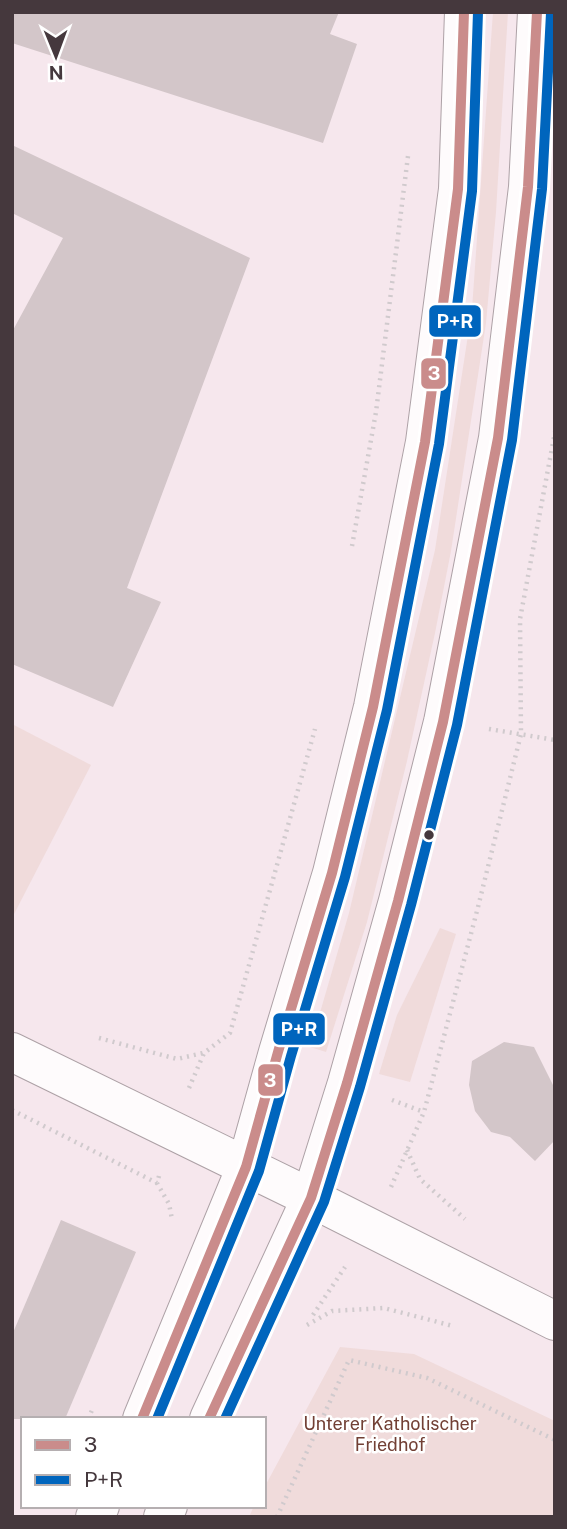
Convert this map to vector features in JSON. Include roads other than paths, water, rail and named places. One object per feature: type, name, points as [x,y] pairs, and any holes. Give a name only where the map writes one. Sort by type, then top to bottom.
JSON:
[{"type":"street","points":[[143,1417],[246,1167],[332,873],[370,719],[422,455],[458,188],[464,12]]},
{"type":"street","points":[[210,1417],[311,1198],[347,1083],[398,901],[443,722],[499,438],[528,187],[537,12]]},
{"type":"street","points":[[12,1052],[555,1321]]},
{"type":"park label","name":"Unterer Katholischer Friedhof","points":[[390,1434]]}]
